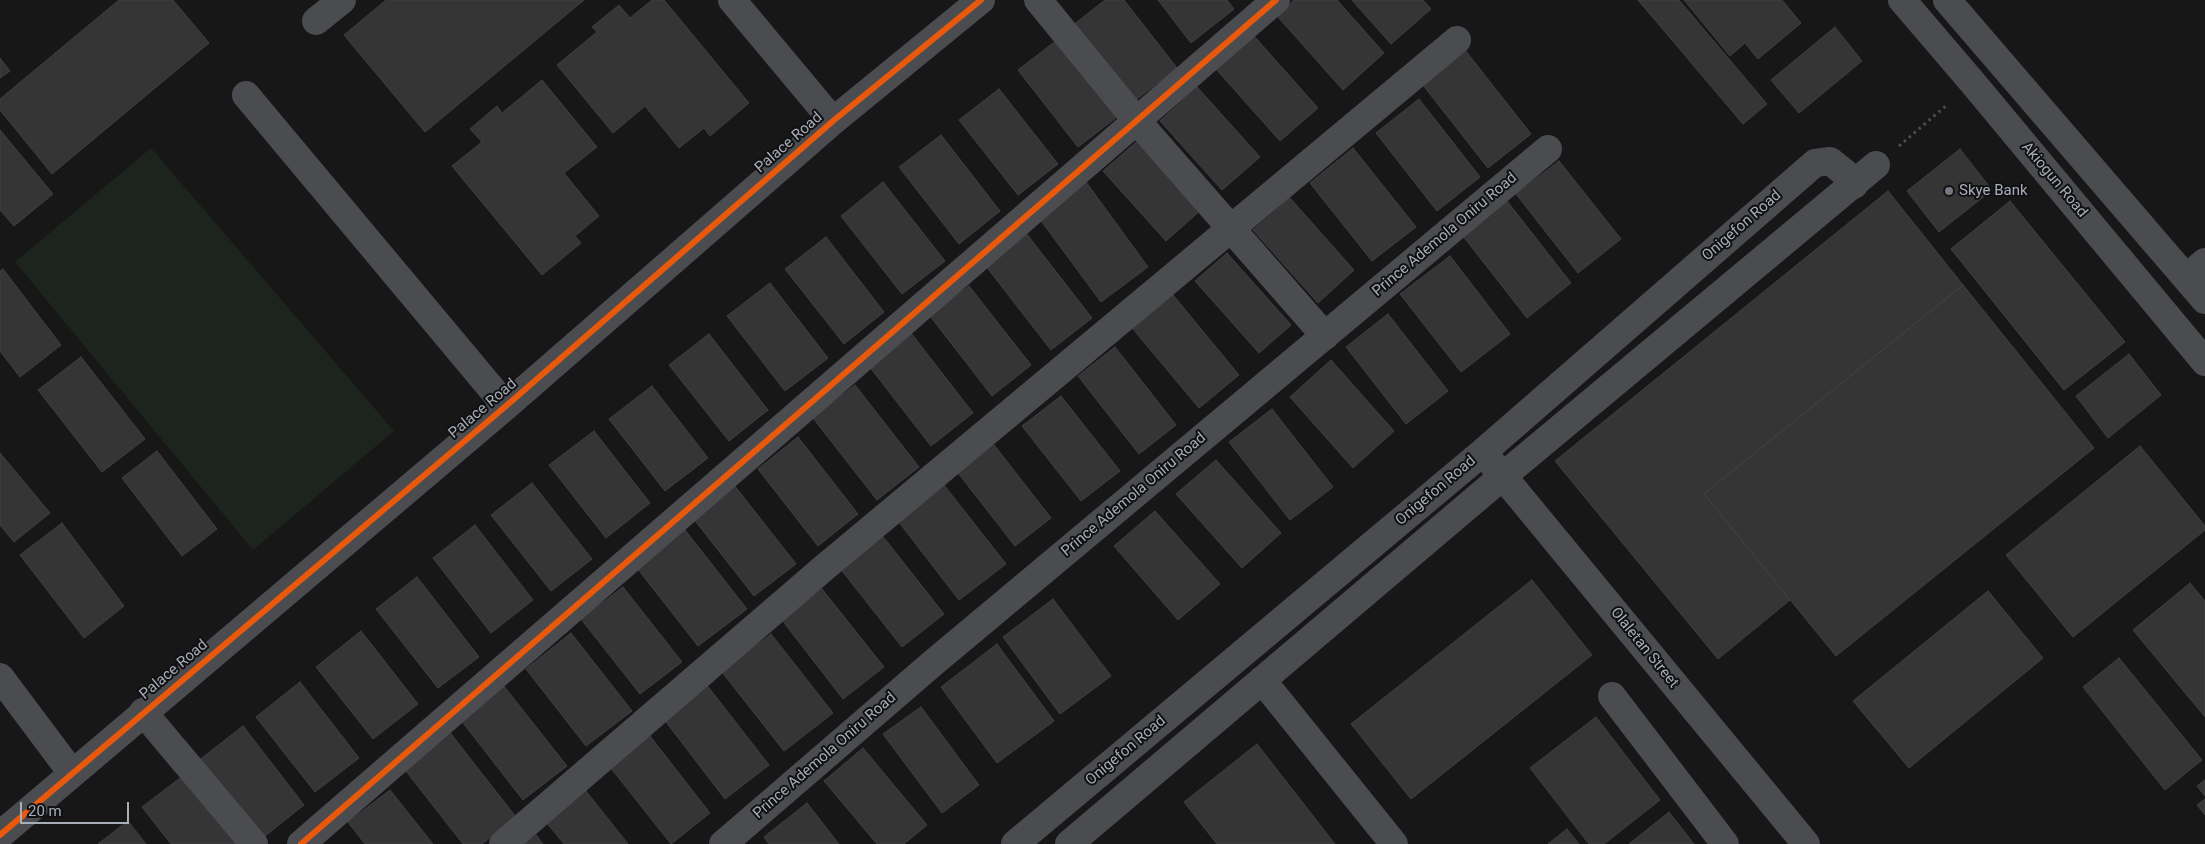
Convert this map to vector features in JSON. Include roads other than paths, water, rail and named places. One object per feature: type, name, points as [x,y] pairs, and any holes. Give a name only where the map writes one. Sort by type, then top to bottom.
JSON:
[{"type":"street","points":[[316,22],[342,0]]},
{"type":"street","points":[[732,0],[833,121]]},
{"type":"street","name":"Palace Road","points":[[0,835],[506,406],[833,121],[981,0]]},
{"type":"street","points":[[1038,0],[1136,121],[1325,336]]},
{"type":"street","points":[[301,844],[1276,0]]},
{"type":"street","name":"Akiogun Road","points":[[1902,0],[2205,362]]},
{"type":"street","points":[[1947,0],[2195,270],[2205,300]]},
{"type":"street","points":[[503,844],[825,567],[1457,40]]},
{"type":"street","points":[[246,95],[506,406]]},
{"type":"street","name":"Prince Ademola Oniru Road","points":[[723,844],[933,663],[1548,149]]},
{"type":"street","name":"Onigefon Road","points":[[1015,844],[1483,452],[1815,163],[1830,162],[1845,173],[1854,185]]},
{"type":"street","points":[[1069,844],[1503,476],[1876,165]]},
{"type":"street","name":"Olaletan Street","points":[[1483,452],[1806,844]]},
{"type":"street","points":[[0,677],[72,773]]},
{"type":"street","points":[[1262,680],[1394,844]]},
{"type":"street","points":[[1612,696],[1725,844]]},
{"type":"street","points":[[143,712],[254,844]]},
{"type":"place","name":"Skye Bank","points":[[1949,191]]}]
